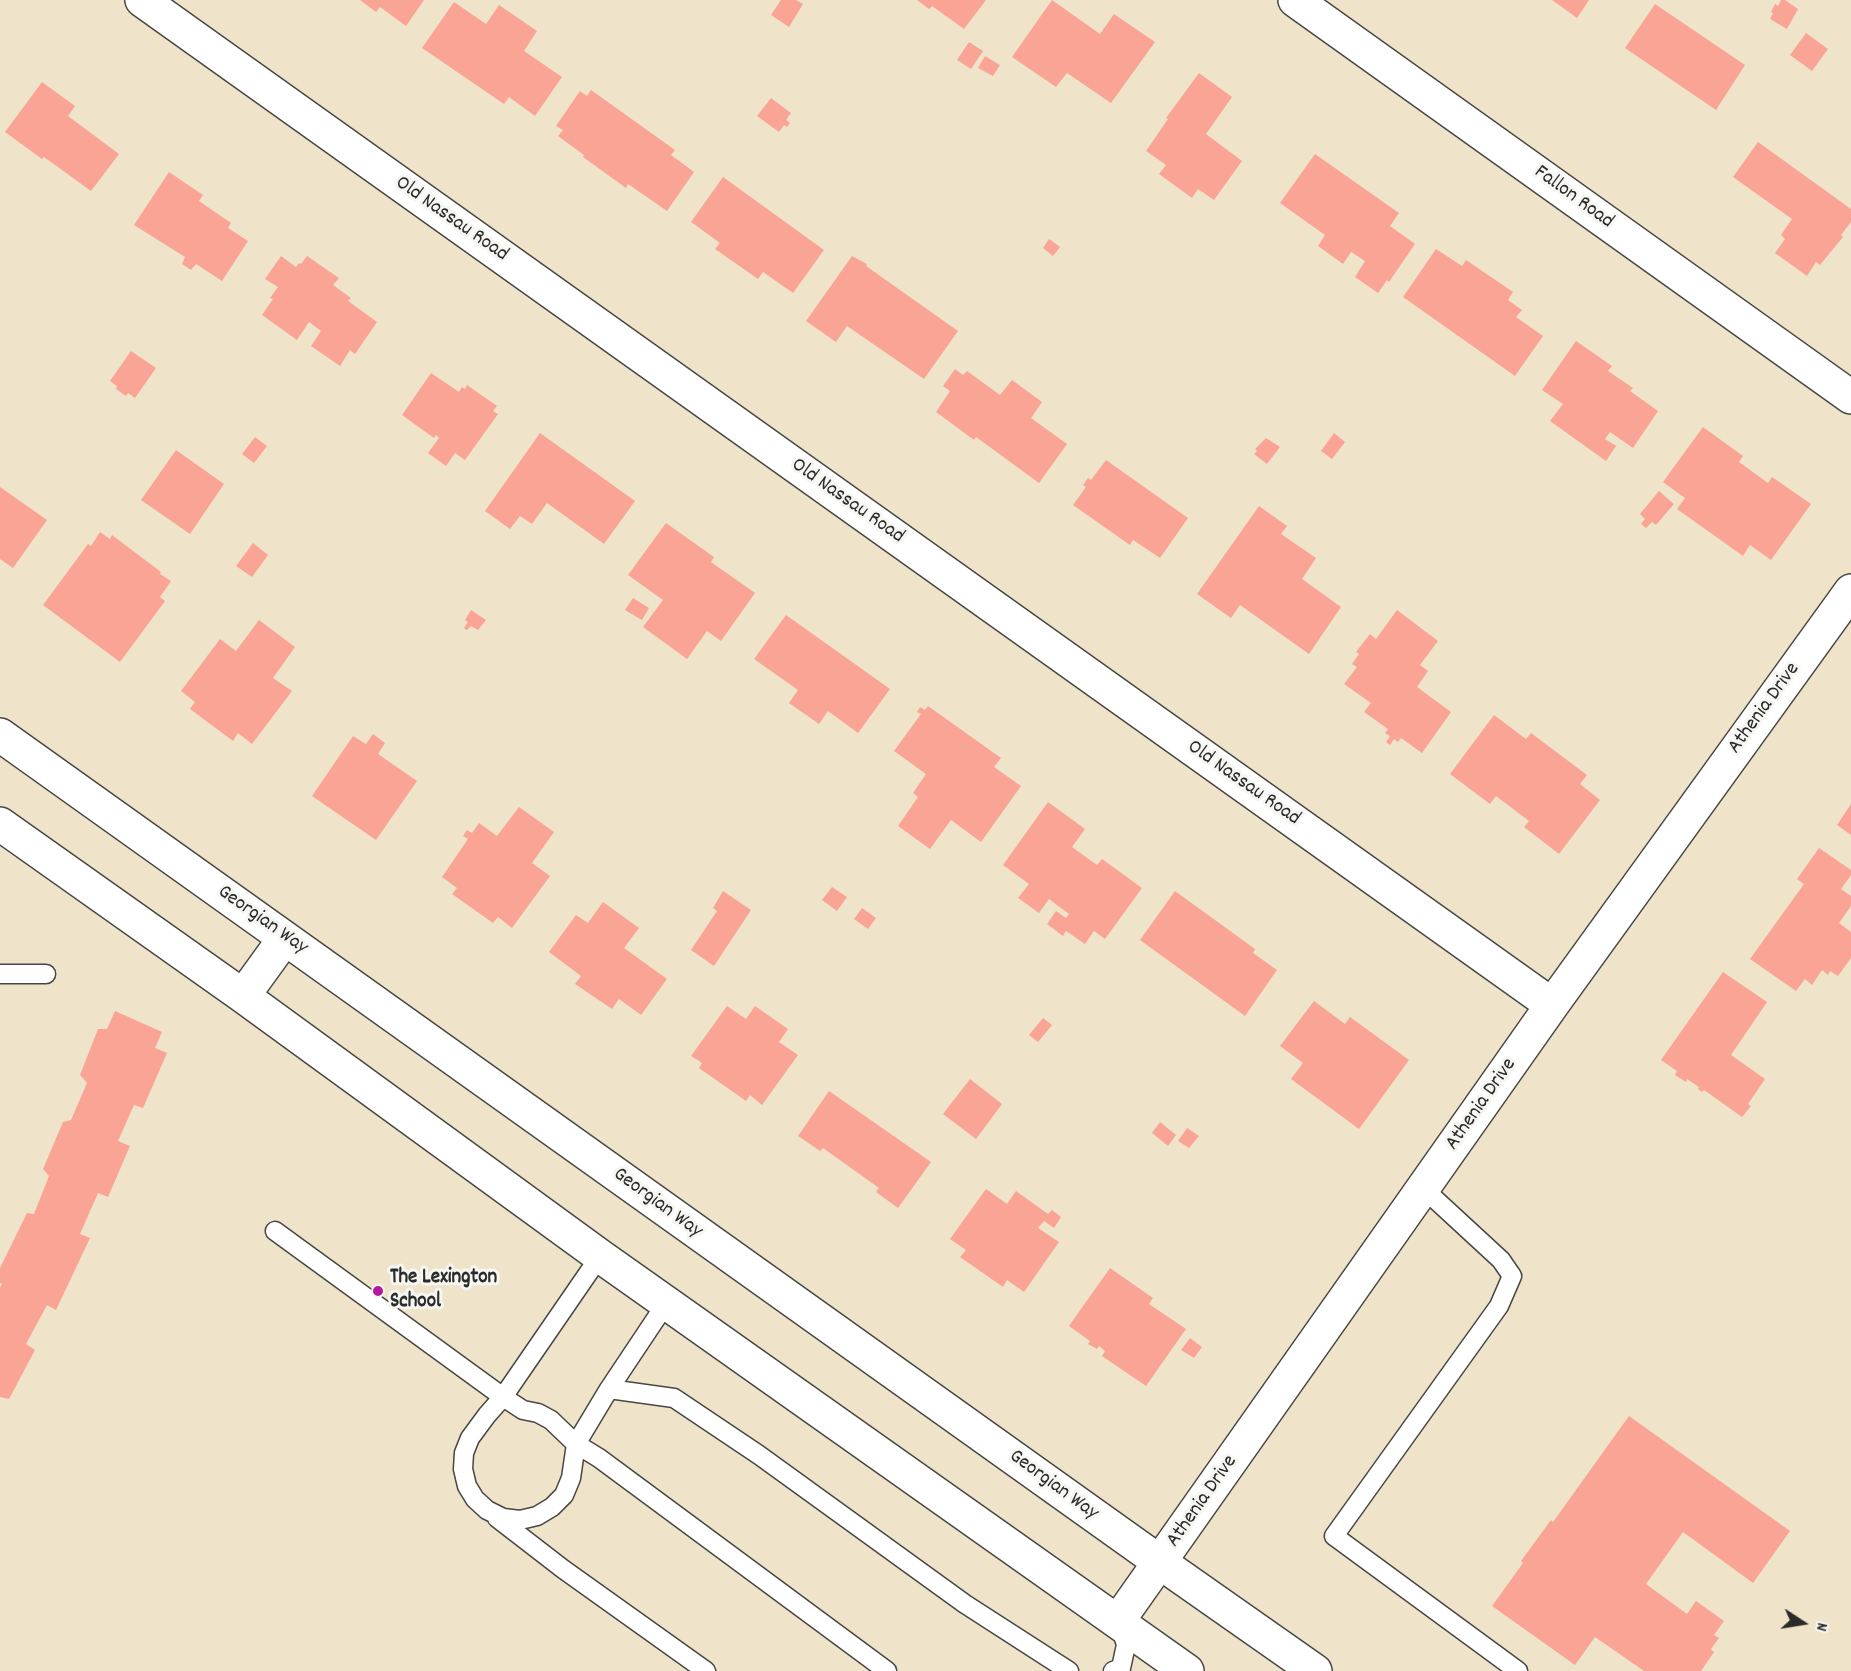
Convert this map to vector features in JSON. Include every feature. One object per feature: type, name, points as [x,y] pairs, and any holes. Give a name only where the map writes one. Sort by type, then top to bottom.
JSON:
[{"type":"street","name":"Old Nassau Road","points":[[142,0],[1552,1005]]},
{"type":"street","name":"Fallon Road","points":[[1295,0],[1851,397]]},
{"type":"street","name":"Athenia Drive","points":[[1118,1621],[1552,1005],[1851,591]]},
{"type":"street","name":"Georgian Way","points":[[0,735],[1315,1671]]},
{"type":"street","points":[[0,824],[243,996],[600,1256],[1187,1671]]},
{"type":"street","points":[[243,996],[285,938]]},
{"type":"lane","points":[[0,974],[46,974]]},
{"type":"lane","points":[[1424,1189],[1501,1260],[1512,1276],[1499,1306],[1334,1536],[1518,1671]]},
{"type":"lane","points":[[275,1231],[503,1397],[523,1410],[538,1413],[551,1420],[576,1444],[599,1458],[887,1671]]},
{"type":"lane","points":[[600,1256],[503,1397],[470,1438],[464,1453],[463,1469],[467,1485],[475,1499],[487,1510],[563,1569],[706,1671]]},
{"type":"lane","points":[[487,1510],[503,1518],[520,1520],[537,1516],[552,1507],[564,1495],[571,1478],[576,1444],[609,1389],[667,1302]]},
{"type":"lane","points":[[609,1389],[674,1398],[759,1455],[965,1605],[1069,1671]]},
{"type":"lane","points":[[1113,1671],[1121,1668],[1126,1645],[1118,1621]]},
{"type":"building","points":[[360,0],[424,0],[406,26],[380,7],[376,12]]},
{"type":"building","points":[[781,0],[796,0],[803,4],[789,27],[771,15]]},
{"type":"building","points":[[917,0],[986,0],[964,29],[932,6],[929,9]]},
{"type":"building","points":[[1052,0],[1100,34],[1114,14],[1155,42],[1111,103],[1067,73],[1056,87],[1012,57]]},
{"type":"building","points":[[1552,0],[1589,0],[1577,18]]},
{"type":"building","points":[[1781,0],[1785,0],[1798,9],[1787,29],[1770,19],[1775,4],[1778,6]]},
{"type":"building","points":[[454,2],[486,24],[499,5],[537,31],[524,51],[562,77],[535,116],[509,97],[504,104],[422,48]]},
{"type":"building","points":[[1655,4],[1745,65],[1716,110],[1625,48]]},
{"type":"building","points":[[1806,33],[1828,49],[1812,71],[1790,55]]},
{"type":"building","points":[[969,42],[983,51],[971,69],[957,60]]},
{"type":"building","points":[[985,56],[1000,65],[993,76],[978,68]]},
{"type":"building","points":[[1199,73],[1232,97],[1206,134],[1242,161],[1214,200],[1198,189],[1192,198],[1159,174],[1166,165],[1146,151],[1168,119],[1166,118]]},
{"type":"building","points":[[42,82],[75,106],[68,116],[119,154],[91,191],[5,132]]},
{"type":"building","points":[[591,90],[675,150],[671,155],[694,172],[667,211],[628,184],[626,188],[558,136],[563,130],[556,126],[580,91],[587,96]]},
{"type":"building","points":[[771,98],[791,113],[786,120],[790,123],[787,127],[784,125],[779,132],[757,116]]},
{"type":"building","points":[[1758,142],[1851,209],[1851,222],[1841,235],[1843,237],[1820,265],[1816,262],[1807,276],[1775,253],[1785,239],[1781,235],[1792,219],[1733,177]]},
{"type":"building","points":[[1315,154],[1399,213],[1390,226],[1415,244],[1389,282],[1387,280],[1378,293],[1355,277],[1365,261],[1351,252],[1343,264],[1318,246],[1325,235],[1280,203]]},
{"type":"building","points":[[169,172],[203,195],[199,201],[231,223],[228,228],[248,241],[222,281],[196,264],[191,270],[182,264],[185,257],[134,225]]},
{"type":"building","points":[[723,177],[824,250],[793,293],[763,272],[758,279],[715,249],[720,243],[691,222]]},
{"type":"building","points":[[1049,239],[1060,247],[1053,256],[1043,248]]},
{"type":"building","points":[[1436,249],[1462,266],[1466,260],[1513,292],[1508,300],[1522,310],[1516,317],[1543,336],[1515,376],[1403,297]]},
{"type":"building","points":[[281,256],[296,267],[307,256],[339,278],[333,285],[351,298],[348,301],[377,322],[355,354],[350,350],[340,366],[311,346],[321,331],[309,322],[297,340],[262,315],[278,287],[265,279]]},
{"type":"building","points":[[852,256],[867,264],[866,266],[958,331],[924,379],[847,326],[836,342],[806,321]]},
{"type":"building","points":[[1576,341],[1612,366],[1608,371],[1633,388],[1630,391],[1658,411],[1633,448],[1610,432],[1605,439],[1616,446],[1606,461],[1550,421],[1563,404],[1542,390]]},
{"type":"building","points":[[131,351],[156,368],[135,398],[128,393],[126,396],[110,381]]},
{"type":"building","points":[[955,369],[963,375],[967,371],[1000,395],[1012,380],[1042,402],[1031,418],[1067,444],[1039,483],[976,437],[974,440],[936,412],[950,391],[943,386]]},
{"type":"building","points":[[431,373],[459,392],[467,385],[497,406],[493,411],[498,414],[465,460],[455,453],[446,466],[428,453],[439,438],[436,435],[434,438],[402,415]]},
{"type":"building","points":[[1703,427],[1743,456],[1739,462],[1768,483],[1772,477],[1811,504],[1771,560],[1750,545],[1743,556],[1677,509],[1685,498],[1663,482]]},
{"type":"building","points":[[540,433],[635,501],[604,544],[547,503],[532,524],[520,516],[510,529],[485,511]]},
{"type":"building","points":[[1334,433],[1345,442],[1332,459],[1321,451]]},
{"type":"building","points":[[255,437],[267,446],[254,463],[242,454]]},
{"type":"building","points":[[1266,438],[1280,447],[1267,464],[1254,454],[1257,451],[1255,449]]},
{"type":"building","points":[[176,450],[224,484],[190,534],[141,500]]},
{"type":"building","points":[[1106,460],[1188,518],[1160,558],[1133,540],[1130,545],[1073,505],[1086,487],[1083,485],[1088,478],[1091,480]]},
{"type":"building","points":[[0,487],[47,520],[13,568],[0,559]]},
{"type":"building","points":[[1659,491],[1674,504],[1656,525],[1652,522],[1646,528],[1641,524],[1645,519],[1640,514]]},
{"type":"building","points":[[1259,506],[1287,526],[1281,534],[1316,558],[1302,579],[1341,607],[1309,654],[1240,605],[1231,618],[1197,594]]},
{"type":"building","points":[[666,523],[714,557],[711,562],[755,593],[721,641],[707,631],[687,659],[643,627],[663,600],[628,575]]},
{"type":"building","points":[[100,532],[110,539],[112,535],[171,581],[160,597],[165,601],[120,662],[43,605],[88,544],[91,546]]},
{"type":"building","points":[[253,543],[268,555],[252,577],[236,566]]},
{"type":"building","points":[[633,598],[649,608],[642,620],[625,610]]},
{"type":"building","points":[[471,610],[486,620],[478,630],[471,626],[467,630],[464,628],[468,622],[465,620]]},
{"type":"building","points":[[1397,610],[1438,641],[1420,665],[1428,671],[1417,687],[1451,712],[1422,753],[1401,738],[1398,742],[1394,739],[1390,745],[1386,742],[1390,736],[1385,733],[1388,729],[1364,712],[1371,703],[1344,684],[1357,667],[1352,664],[1359,654],[1356,652],[1370,634],[1376,639]]},
{"type":"building","points":[[786,615],[890,689],[858,733],[828,711],[819,724],[789,703],[798,690],[754,659]]},
{"type":"building","points":[[259,620],[295,647],[273,678],[292,691],[252,744],[238,733],[233,741],[190,709],[195,702],[181,691],[220,639],[236,651]]},
{"type":"building","points":[[928,706],[1001,758],[994,767],[1021,786],[981,842],[951,820],[930,849],[898,826],[918,797],[913,793],[926,774],[894,751],[921,714],[917,712],[920,707],[925,710]]},
{"type":"building","points":[[1494,715],[1526,739],[1531,733],[1587,775],[1580,784],[1600,800],[1559,854],[1524,827],[1529,821],[1496,796],[1490,804],[1450,774]]},
{"type":"building","points":[[373,734],[385,743],[378,754],[417,781],[376,840],[312,796],[353,736],[366,744]]},
{"type":"building","points":[[1048,802],[1085,829],[1072,847],[1097,865],[1102,859],[1142,888],[1105,939],[1094,931],[1085,944],[1066,931],[1063,936],[1047,924],[1056,911],[1066,918],[1069,914],[1049,899],[1039,913],[1018,898],[1029,884],[1003,865]]},
{"type":"building","points":[[1851,804],[1851,835],[1837,825]]},
{"type":"building","points":[[519,807],[554,832],[532,863],[550,876],[512,928],[498,917],[493,923],[452,894],[457,888],[442,877],[468,839],[463,836],[467,830],[472,833],[479,823],[497,836]]},
{"type":"building","points":[[1819,848],[1851,870],[1851,875],[1841,889],[1851,896],[1851,906],[1839,923],[1851,932],[1851,958],[1838,976],[1830,971],[1828,975],[1822,970],[1812,985],[1805,979],[1796,991],[1750,959],[1804,884],[1797,879]]},
{"type":"building","points":[[832,887],[847,897],[837,911],[822,900]]},
{"type":"building","points":[[723,891],[751,910],[714,966],[691,950],[717,911],[713,908]]},
{"type":"building","points":[[1175,891],[1255,949],[1253,953],[1277,970],[1245,1016],[1140,940]]},
{"type":"building","points":[[603,902],[639,928],[624,948],[667,979],[641,1015],[619,999],[612,1009],[575,984],[581,976],[549,952],[576,915],[588,923]]},
{"type":"building","points":[[862,908],[876,918],[868,929],[854,919]]},
{"type":"building","points":[[1723,972],[1767,1002],[1731,1055],[1765,1079],[1748,1104],[1751,1106],[1742,1117],[1704,1090],[1702,1092],[1698,1089],[1699,1087],[1687,1079],[1686,1082],[1675,1075],[1677,1071],[1661,1060]]},
{"type":"building","points":[[1314,1001],[1345,1024],[1350,1017],[1409,1060],[1359,1129],[1291,1079],[1303,1063],[1280,1046]]},
{"type":"building","points":[[727,1006],[746,1019],[755,1006],[788,1029],[779,1042],[798,1055],[762,1105],[750,1095],[746,1101],[699,1068],[702,1063],[691,1056]]},
{"type":"building","points":[[115,1011],[162,1032],[155,1048],[167,1053],[143,1108],[134,1105],[118,1141],[130,1146],[108,1197],[98,1193],[80,1234],[90,1238],[56,1310],[47,1305],[26,1344],[35,1350],[9,1399],[0,1397],[0,1288],[2,1284],[0,1283],[0,1268],[27,1213],[34,1214],[49,1176],[43,1169],[63,1122],[71,1120],[87,1083],[80,1075],[98,1029],[107,1029]]},
{"type":"building","points":[[1043,1018],[1052,1025],[1038,1042],[1029,1035]]},
{"type":"building","points":[[970,1079],[1002,1104],[976,1139],[943,1114]]},
{"type":"building","points":[[829,1091],[931,1162],[898,1208],[876,1192],[879,1188],[823,1148],[820,1151],[798,1136]]},
{"type":"building","points":[[1160,1122],[1176,1135],[1168,1146],[1152,1133]]},
{"type":"building","points":[[1187,1128],[1199,1136],[1189,1148],[1178,1141]]},
{"type":"building","points":[[986,1189],[1007,1204],[1016,1191],[1048,1214],[1052,1210],[1061,1217],[1054,1228],[1044,1221],[1038,1228],[1059,1242],[1024,1292],[1007,1280],[1003,1287],[960,1257],[966,1250],[950,1239]]},
{"type":"building","points":[[1110,1268],[1153,1298],[1149,1304],[1186,1329],[1146,1386],[1102,1356],[1105,1351],[1099,1346],[1097,1349],[1088,1344],[1090,1341],[1069,1326]]},
{"type":"building","points":[[1190,1338],[1202,1347],[1194,1358],[1181,1350]]},
{"type":"building","points":[[1629,1416],[1790,1531],[1753,1583],[1683,1532],[1646,1584],[1687,1614],[1696,1601],[1724,1621],[1714,1635],[1719,1638],[1711,1649],[1714,1652],[1701,1671],[1644,1671],[1595,1637],[1575,1665],[1492,1606],[1523,1563],[1521,1561],[1551,1520],[1553,1522]]},
{"type":"place","name":"The Lexington School","points":[[378,1291]]}]
